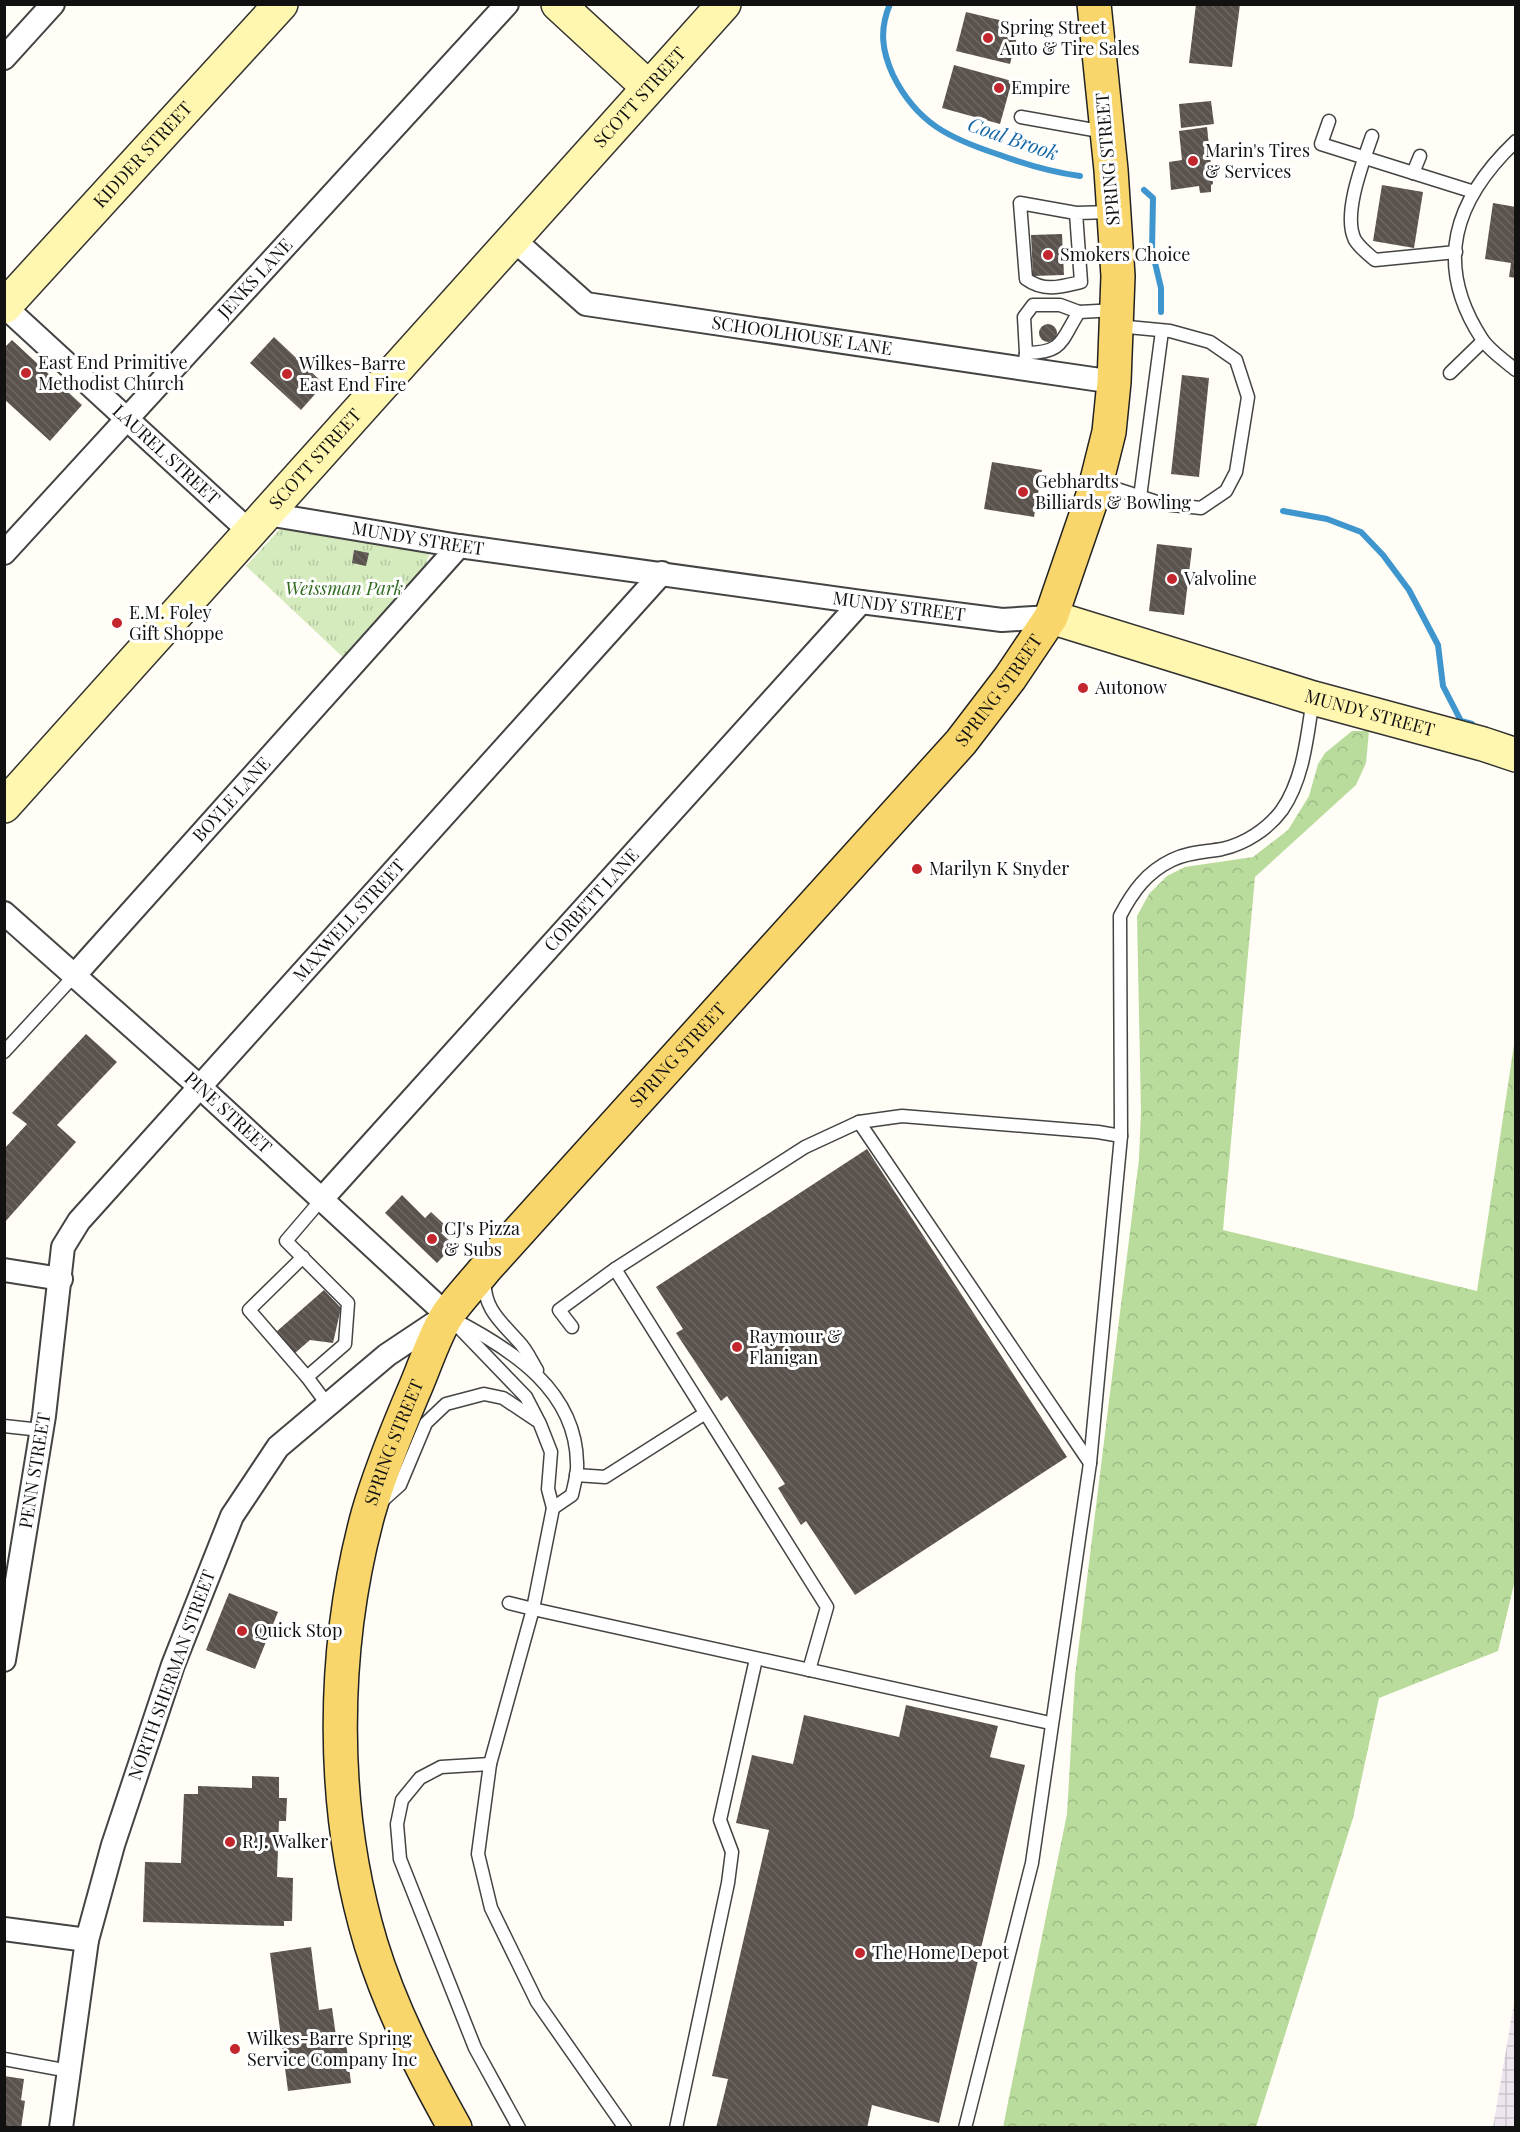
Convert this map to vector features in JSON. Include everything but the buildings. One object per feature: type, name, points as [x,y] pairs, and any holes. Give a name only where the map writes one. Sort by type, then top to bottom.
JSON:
[{"type":"main road","name":"SPRING STREET","points":[[455,2127],[398,2017],[371,1944],[353,1868],[343,1793],[341,1704],[356,1565],[369,1513],[390,1448],[447,1315],[486,1268],[961,742],[1010,678],[1051,617],[1096,482],[1109,432],[1114,382],[1118,276],[1113,192],[1094,4]]},
{"type":"street","points":[[4,58],[53,4]]},
{"type":"street","name":"KIDDER STREET","points":[[5,306],[281,4]]},
{"type":"street","name":"JENKS LANE","points":[[4,553],[124,419],[507,4]]},
{"type":"street","points":[[558,4],[648,87]]},
{"type":"street","name":"SCOTT STREET","points":[[4,806],[724,4]]},
{"type":"street","name":"SCHOOLHOUSE LANE","points":[[513,239],[586,304],[1025,362],[1114,382]]},
{"type":"street","name":"LAUREL STREET","points":[[5,306],[124,419],[259,523]]},
{"type":"street","name":"MUNDY STREET","points":[[259,523],[459,546],[1002,620],[1051,617],[1313,698],[1483,744],[1515,755]]},
{"type":"street","name":"BOYLE LANE","points":[[73,977],[459,546]]},
{"type":"street","name":"MAXWELL STREET","points":[[61,1279],[63,1247],[79,1221],[662,573]]},
{"type":"street","name":"CORBETT LANE","points":[[321,1200],[861,602]]},
{"type":"street","name":"PINE STREET","points":[[4,914],[201,1088],[447,1315]]},
{"type":"street","points":[[4,1270],[61,1279]]},
{"type":"street","name":"PENN STREET","points":[[4,1660],[9,1590],[41,1430],[61,1279]]},
{"type":"street","name":"NORTH SHERMAN STREET","points":[[61,2127],[87,1940],[113,1845],[173,1665],[232,1516],[278,1447],[387,1355],[447,1315]]},
{"type":"street","points":[[4,1929],[87,1940]]},
{"type":"lane","points":[[1021,117],[1107,132]]},
{"type":"lane","points":[[1329,122],[1321,144],[1474,192]]},
{"type":"lane","points":[[1372,136],[1349,218],[1354,238],[1360,247],[1375,260],[1456,252]]},
{"type":"lane","points":[[1515,141],[1502,154],[1466,205],[1458,232],[1456,252],[1456,284],[1483,340],[1515,370]]},
{"type":"lane","points":[[1413,173],[1420,156]]},
{"type":"lane","points":[[1076,213],[1081,282],[1055,288],[1036,286],[1026,279],[1020,203],[1076,213],[1113,192]]},
{"type":"lane","points":[[1079,312],[1059,346],[1025,362],[1024,317],[1033,305],[1060,305],[1079,312],[1117,318],[1210,342],[1236,360],[1248,397],[1236,472],[1226,491],[1201,508],[1163,504],[1096,482]]},
{"type":"lane","points":[[1140,497],[1162,331]]},
{"type":"lane","points":[[1450,373],[1483,340]]},
{"type":"lane","points":[[965,2127],[1032,1863],[1050,1724],[1090,1463],[1121,1136],[1120,916],[1133,891],[1150,873],[1173,859],[1245,841],[1268,825],[1282,810],[1293,790],[1302,762],[1313,698]]},
{"type":"lane","name":"BOYLE LANE","points":[[4,1052],[73,977]]},
{"type":"lane","points":[[572,1327],[559,1310],[615,1269],[805,1148],[859,1122],[902,1116],[1121,1136]]},
{"type":"lane","points":[[859,1122],[1090,1463]]},
{"type":"lane","points":[[307,1377],[345,1344],[348,1303],[286,1241],[321,1200]]},
{"type":"lane","points":[[303,1257],[249,1310],[307,1377],[327,1404]]},
{"type":"lane","points":[[486,1268],[486,1299],[505,1329],[521,1343],[540,1376],[562,1404],[575,1440],[578,1465],[572,1495],[553,1508]]},
{"type":"lane","points":[[615,1269],[827,1607],[809,1670]]},
{"type":"lane","points":[[447,1315],[479,1332],[540,1376]]},
{"type":"lane","points":[[447,1315],[526,1397],[551,1452],[548,1489],[553,1508],[533,1609],[490,1764],[478,1854],[491,1908],[537,2002],[624,2127]]},
{"type":"lane","points":[[369,1513],[400,1485],[426,1423],[446,1404],[484,1394],[503,1398],[540,1424]]},
{"type":"lane","points":[[576,1475],[604,1476],[704,1414]]},
{"type":"lane","points":[[4,1426],[41,1430]]},
{"type":"lane","points":[[509,1603],[1050,1724]]},
{"type":"lane","points":[[676,2127],[728,1883],[732,1852],[720,1820],[756,1659]]},
{"type":"lane","points":[[490,1764],[441,1767],[420,1779],[402,1800],[398,1824],[400,1859],[475,2048],[519,2127]]},
{"type":"lane","points":[[4,2059],[69,2071]]},
{"type":"shaded area","points":[[1515,1997],[1515,2127],[1493,2127]]},
{"type":"green space","name":"Weissman Park","points":[[280,529],[430,552],[419,583],[347,661],[246,566]]},
{"type":"green space","points":[[1352,731],[1369,731],[1366,763],[1356,785],[1255,877],[1223,1230],[1477,1291],[1515,1038],[1516,1576],[1498,1651],[1379,1698],[1353,1818],[1256,2127],[1003,2127],[1067,1814],[1075,1676],[1139,1159],[1141,1112],[1137,916],[1149,894],[1167,876],[1185,867],[1253,857],[1288,830],[1309,796],[1318,764],[1325,753]]},
{"type":"waterway","name":"Coal Brook","points":[[890,4],[883,32],[886,57],[902,92],[924,118],[951,136],[982,149],[1039,168],[1080,176]]},
{"type":"waterway","name":"Coal Brook","points":[[1144,190],[1153,198],[1152,250],[1161,288],[1161,312]]},
{"type":"waterway","name":"Coal Brook","points":[[1283,511],[1327,519],[1361,532],[1383,555],[1409,590],[1438,645],[1443,686],[1461,721],[1472,724]]},
{"type":"place","name":"Spring Street Auto & Tire Sales","points":[[988,38]]},
{"type":"place","name":"Empire","points":[[999,88]]},
{"type":"place","name":"Marin's Tires & Services","points":[[1193,161]]},
{"type":"place","name":"Smokers Choice","points":[[1048,255]]},
{"type":"place","name":"East End Primitive Methodist Church","points":[[26,373]]},
{"type":"place","name":"Wilkes-Barre East End Fire","points":[[287,374]]},
{"type":"place","name":"Gebhardts Billiards & Bowling","points":[[1023,492]]},
{"type":"place","name":"Valvoline","points":[[1172,579]]},
{"type":"place","name":"E.M. Foley Gift Shoppe","points":[[117,623]]},
{"type":"place","name":"Autonow","points":[[1083,688]]},
{"type":"place","name":"Marilyn K Snyder","points":[[917,869]]},
{"type":"place","name":"CJ's Pizza & Subs","points":[[432,1239]]},
{"type":"place","name":"Raymour & Flanigan","points":[[737,1347]]},
{"type":"place","name":"Quick Stop","points":[[242,1631]]},
{"type":"place","name":"R.J. Walker","points":[[230,1842]]},
{"type":"place","name":"The Home Depot","points":[[860,1953]]},
{"type":"place","name":"Wilkes-Barre Spring Service Company Inc","points":[[235,2049]]}]
